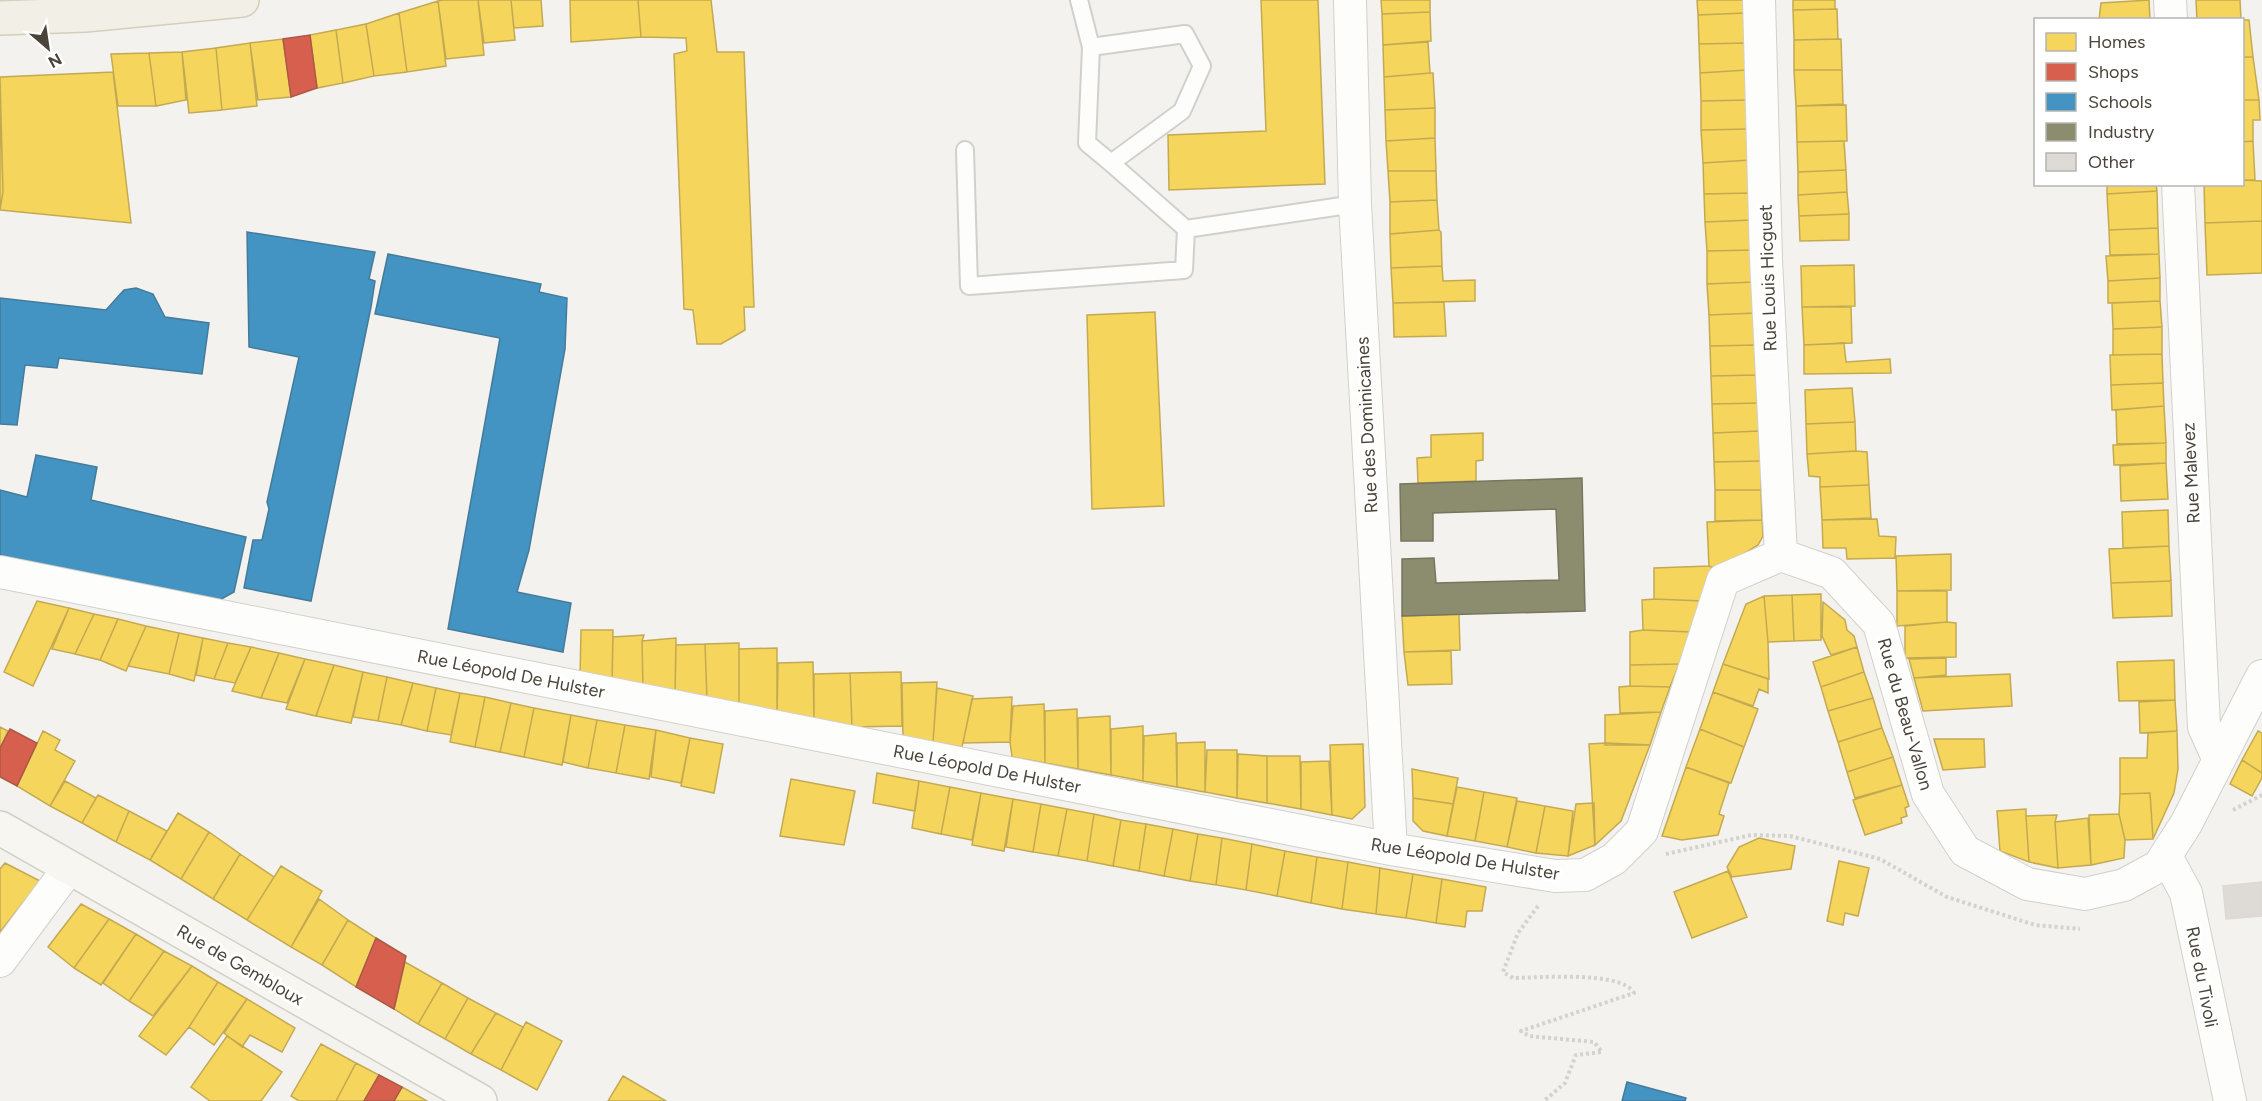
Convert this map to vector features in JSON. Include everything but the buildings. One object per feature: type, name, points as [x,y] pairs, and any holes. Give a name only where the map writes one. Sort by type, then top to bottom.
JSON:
[{"type":"main road","points":[[0,18],[85,15],[242,0]]},
{"type":"main road","name":"Rue de Gembloux","points":[[0,828],[480,1101]]},
{"type":"street","name":"Rue des Dominicaines","points":[[1350,0],[1355,204],[1390,849]]},
{"type":"street","name":"Rue Louis Hicguet","points":[[1759,0],[1766,259],[1781,555]]},
{"type":"street","points":[[2170,0],[2171,18]]},
{"type":"street","name":"Rue Malevez","points":[[2178,186],[2204,727],[2218,758]]},
{"type":"street","name":"Rue du Beau-Vallon","points":[[1781,555],[1832,573],[1879,624],[1928,794],[1965,851],[2027,884],[2085,894],[2124,885],[2159,866],[2186,824],[2262,676]]},
{"type":"street","name":"Rue Léopold De Hulster","points":[[0,572],[1390,849],[1556,876],[1585,875],[1614,859],[1642,831],[1723,580],[1781,555]]},
{"type":"street","name":"Rue du Tivoli","points":[[2166,856],[2186,893],[2230,1101]]},
{"type":"street","points":[[0,961],[69,868]]},
{"type":"lane","points":[[1079,0],[1091,47],[1087,143],[1186,229],[1355,204]]},
{"type":"lane","points":[[1091,47],[1185,34],[1202,66],[1182,111],[1111,164]]},
{"type":"lane","points":[[964,150],[969,286],[1184,270],[1186,229]]},
{"type":"path","points":[[1614,859],[1642,860],[1751,835],[1790,836],[1880,859],[1947,897],[2035,925],[2074,930],[2086,927]]},
{"type":"path","points":[[1545,1101],[1565,1083],[1576,1055],[1602,1052],[1594,1042],[1528,1036],[1521,1031],[1634,993],[1631,988],[1605,978],[1513,978],[1503,972],[1518,933],[1543,899],[1556,876]]}]
